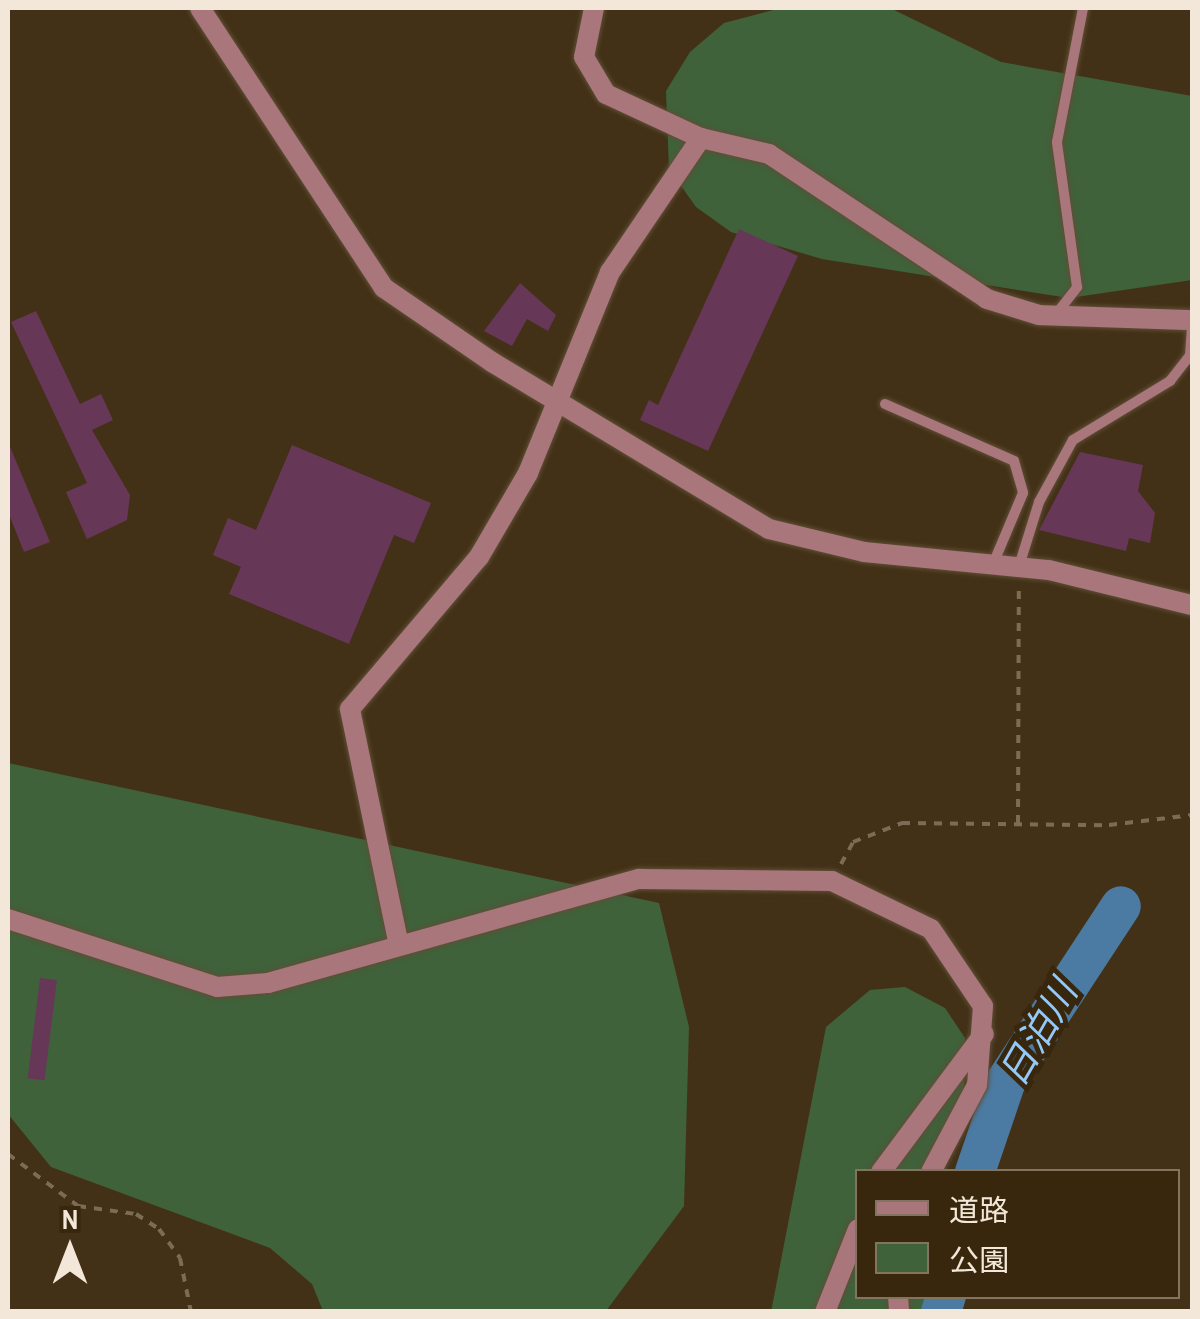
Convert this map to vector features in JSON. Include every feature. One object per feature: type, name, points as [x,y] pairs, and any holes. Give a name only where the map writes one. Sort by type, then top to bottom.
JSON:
[{"type":"street","points":[[200,8],[384,288],[769,529],[864,552],[1019,568],[1192,605]]},
{"type":"street","points":[[594,8],[584,57],[606,94],[701,138],[768,154],[986,299],[1053,316],[1192,323]]},
{"type":"street","points":[[398,941],[350,709],[478,557],[528,474],[610,272],[701,138]]},
{"type":"street","points":[[8,919],[218,987],[268,983],[398,941],[639,880],[832,881],[930,929],[982,1006],[985,1032],[978,1086],[933,1169]]},
{"type":"street","points":[[882,1169],[985,1032]]},
{"type":"street","points":[[825,1312],[855,1237]]},
{"type":"lane","points":[[1053,316],[1073,303],[1077,287],[1057,142],[1083,8]]},
{"type":"lane","points":[[1019,568],[1038,502],[1072,440],[1170,381],[1190,355],[1192,323]]},
{"type":"lane","points":[[885,404],[1014,461],[1023,493],[992,565]]},
{"type":"path","points":[[1018,823],[1019,568]]},
{"type":"path","points":[[832,881],[853,842],[878,827],[1192,815]]},
{"type":"path","points":[[8,1154],[78,1206],[136,1214],[159,1229],[180,1258],[191,1312]]},
{"type":"green space","points":[[781,8],[890,8],[1001,62],[1192,96],[1192,280],[1069,298],[822,259],[731,232],[696,207],[669,169],[666,91],[690,52],[724,23]]},
{"type":"green space","points":[[8,763],[659,903],[689,1027],[684,1206],[606,1311],[323,1311],[312,1284],[270,1248],[51,1167],[8,1114]]},
{"type":"green space","points":[[905,987],[945,1008],[965,1038],[964,1085],[945,1169],[855,1169],[855,1299],[938,1299],[939,1311],[771,1312],[826,1027],[870,990]]},
{"type":"building","points":[[739,229],[798,256],[708,451],[640,420],[649,400],[658,405]]},
{"type":"building","points":[[520,283],[556,315],[548,331],[527,319],[512,346],[484,331]]},
{"type":"building","points":[[36,311],[80,404],[101,394],[113,420],[92,430],[130,495],[127,520],[87,539],[66,492],[87,483],[11,322]]},
{"type":"building","points":[[8,442],[50,542],[24,552],[8,512]]},
{"type":"building","points":[[292,445],[431,503],[414,543],[394,535],[349,644],[229,594],[241,567],[213,555],[228,518],[256,530]]},
{"type":"building","points":[[1080,452],[1143,465],[1138,491],[1155,513],[1150,543],[1129,538],[1126,551],[1039,530]]},
{"type":"building","points":[[40,978],[57,980],[45,1080],[28,1078]]},
{"type":"waterway","name":"日泊川","points":[[976,1169],[1006,1081],[1121,906]]},
{"type":"waterway","name":"日泊川","points":[[941,1312],[945,1299]]}]
